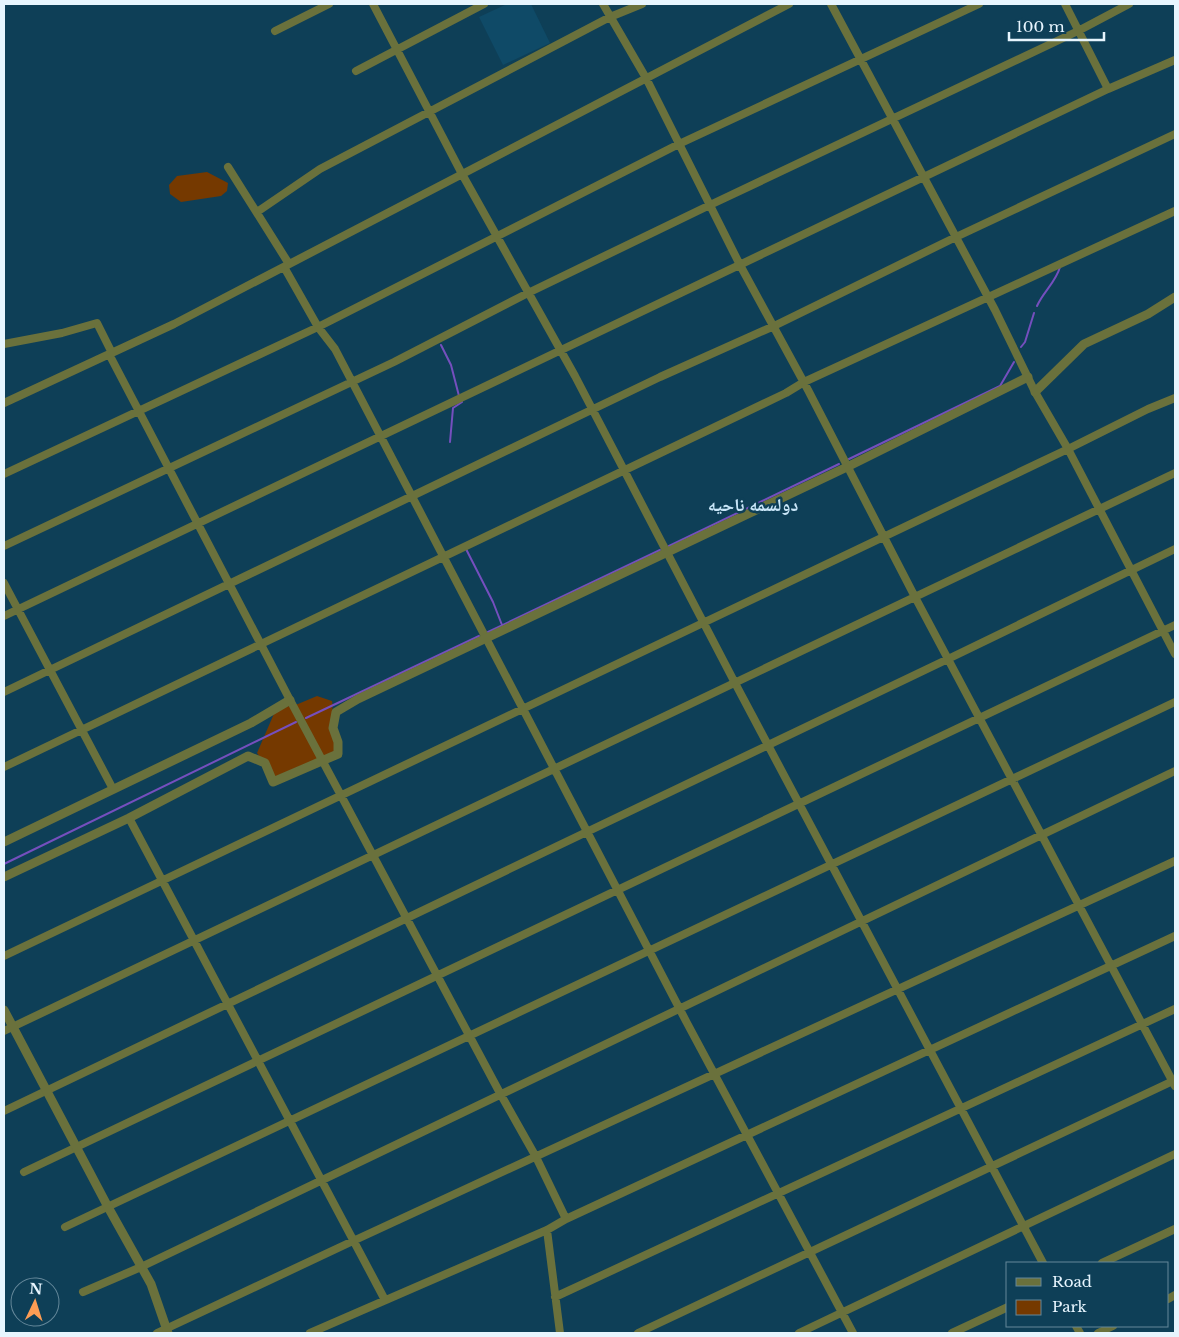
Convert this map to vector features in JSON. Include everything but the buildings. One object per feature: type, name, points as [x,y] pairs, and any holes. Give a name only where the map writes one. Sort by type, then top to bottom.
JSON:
[{"type":"street","points":[[275,31],[329,4]]},
{"type":"street","points":[[373,4],[462,174],[592,410],[1042,1262]]},
{"type":"street","points":[[356,71],[484,4]]},
{"type":"street","points":[[603,4],[646,78],[740,265],[804,382],[915,597],[1174,1082],[638,1333]]},
{"type":"street","points":[[257,212],[320,169],[610,17],[642,4]]},
{"type":"street","points":[[4,403],[174,324],[789,4]]},
{"type":"street","points":[[831,4],[988,297],[1035,392],[1068,449],[1175,654]]},
{"type":"street","points":[[4,474],[318,327],[679,144],[979,4]]},
{"type":"street","points":[[1065,4],[1108,89]]},
{"type":"street","points":[[4,546],[351,382],[528,293],[1078,31],[1129,4]]},
{"type":"street","points":[[4,616],[1108,89],[1175,60]]},
{"type":"street","points":[[4,692],[411,496],[774,326],[956,237],[1175,134]]},
{"type":"street","points":[[228,167],[257,212],[287,265],[318,327],[335,349],[714,1075],[853,1333]]},
{"type":"street","points":[[4,767],[624,471],[786,393],[804,382],[1175,211]]},
{"type":"street","points":[[1035,392],[1084,344],[1148,314],[1175,297]]},
{"type":"street","points":[[4,344],[62,333],[97,323],[139,411],[290,700],[500,1095],[536,1156],[566,1218]]},
{"type":"street","points":[[4,877],[129,818],[248,756],[265,763],[273,782],[324,761],[338,754],[338,742],[333,728],[336,712],[358,699],[847,467],[1028,377]]},
{"type":"street","points":[[4,956],[884,537],[1148,409],[1175,398]]},
{"type":"street","points":[[4,1031],[1175,473]]},
{"type":"street","points":[[4,1111],[768,746],[1175,549]]},
{"type":"street","points":[[4,583],[113,789]]},
{"type":"street","points":[[24,1172],[1175,625]]},
{"type":"street","points":[[4,842],[251,723],[290,700]]},
{"type":"street","points":[[65,1227],[1175,702]]},
{"type":"street","points":[[83,1292],[141,1267],[1175,771]]},
{"type":"street","points":[[129,818],[385,1300]]},
{"type":"street","points":[[157,1333],[167,1331],[353,1241],[898,991],[1175,861]]},
{"type":"street","points":[[310,1333],[546,1230],[566,1218],[1175,936]]},
{"type":"street","points":[[555,1297],[1175,1009]]},
{"type":"street","points":[[4,1010],[151,1284],[167,1331]]},
{"type":"street","points":[[799,1333],[1175,1154]]},
{"type":"street","points":[[1104,1262],[1175,1229]]},
{"type":"street","points":[[546,1230],[560,1333]]},
{"type":"street","points":[[952,1333],[1006,1308]]},
{"type":"street","points":[[1098,1333],[1111,1327]]},
{"type":"shaded area","points":[[507,4],[531,4],[550,43],[503,65],[479,17]]},
{"type":"green space","points":[[207,172],[228,183],[227,191],[221,196],[181,202],[170,194],[169,185],[177,176]]},
{"type":"green space","points":[[317,696],[332,701],[331,732],[334,752],[274,777],[257,753],[276,709],[298,704]]},
{"type":"waterway","points":[[1037,306],[1056,277],[1060,267]]},
{"type":"waterway","points":[[1021,347],[1025,342],[1034,313]]},
{"type":"waterway","points":[[441,345],[451,365],[459,396]]},
{"type":"waterway","points":[[849,459],[1000,386],[1014,362]]},
{"type":"waterway","points":[[450,442],[453,408],[461,401]]},
{"type":"waterway","points":[[669,546],[839,464]]},
{"type":"waterway","points":[[466,549],[493,602],[502,625]]},
{"type":"waterway","points":[[488,632],[660,550]]},
{"type":"waterway","points":[[306,718],[479,636]]},
{"type":"waterway","points":[[4,864],[296,722]]},
{"type":"district","name":"دولسمه ناحیه","points":[[753,505]]}]
